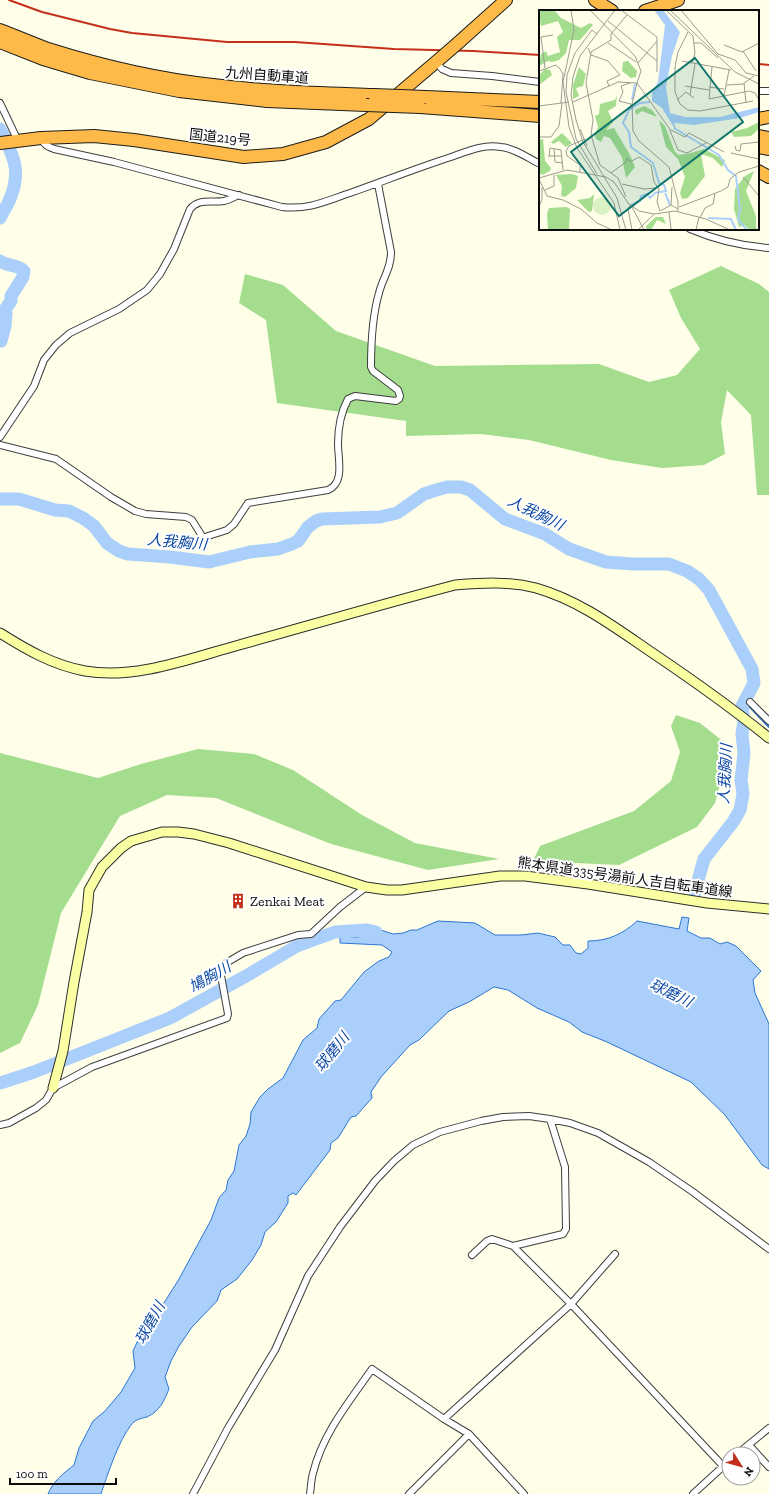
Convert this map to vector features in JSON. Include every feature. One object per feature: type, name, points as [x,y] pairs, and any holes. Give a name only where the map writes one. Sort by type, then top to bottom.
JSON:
[{"type":"highway","name":"国道219号","points":[[0,143],[41,138],[94,136],[134,140],[244,157],[283,154],[326,142],[369,119],[440,59],[506,0]]},
{"type":"highway","points":[[595,0],[610,10]]},
{"type":"highway","points":[[649,10],[678,0]]},
{"type":"highway","name":"九州自動車道","points":[[0,30],[47,48],[94,62],[182,81],[269,91],[374,95],[539,116]]},
{"type":"highway","name":"九州自動車道","points":[[0,42],[43,59],[90,73],[179,91],[244,99],[366,105],[477,100],[539,101]]},
{"type":"highway","points":[[759,119],[769,117]]},
{"type":"highway","points":[[759,136],[769,138]]},
{"type":"highway","points":[[759,147],[769,149]]},
{"type":"highway","points":[[759,171],[769,177]]},
{"type":"main road","points":[[0,633],[26,650],[51,662],[85,671],[118,674],[191,659],[455,585],[497,582],[535,588],[567,599],[596,614],[712,693],[769,738]]},
{"type":"main road","name":"熊本県道335号湯前人吉自転車道線","points":[[53,1088],[63,1051],[87,912],[89,890],[102,867],[121,848],[131,841],[162,832],[194,834],[229,843],[366,887],[387,890],[402,890],[500,876],[525,876],[588,884],[707,903],[769,908]]},
{"type":"street","points":[[440,59],[442,69],[451,73],[473,74],[539,82]]},
{"type":"street","points":[[0,103],[18,141]]},
{"type":"street","points":[[41,138],[43,143],[54,149],[114,162],[282,207],[297,208],[313,206],[378,184],[418,167],[476,148],[488,146],[503,147],[539,164]]},
{"type":"street","points":[[0,445],[56,459],[111,497],[135,511],[146,514],[186,517],[192,520],[202,536],[205,537],[227,530],[234,524],[248,503],[334,488],[340,471],[338,444],[340,420],[348,399],[355,396],[396,401],[400,396],[398,390],[373,371],[371,367],[371,333],[379,292],[391,263],[392,252],[378,184]]},
{"type":"street","points":[[0,437],[34,386],[44,360],[56,344],[70,333],[119,309],[147,290],[160,274],[174,249],[193,205],[202,201],[223,201],[239,195]]},
{"type":"street","points":[[693,230],[724,242],[749,247],[769,248]]},
{"type":"street","points":[[750,702],[769,721]]},
{"type":"street","points":[[0,1125],[36,1108],[46,1100],[53,1088],[92,1067],[227,1018],[228,1014],[220,970],[226,962],[243,953],[298,935],[311,934],[340,907],[366,887]]},
{"type":"street","points":[[193,1494],[228,1428],[275,1350],[308,1276],[340,1227],[384,1171],[394,1161],[413,1145],[440,1132],[481,1121],[503,1117],[529,1116],[550,1118],[570,1123],[598,1133],[624,1147],[692,1192],[769,1249]]},
{"type":"street","points":[[513,1246],[563,1234],[566,1229],[565,1167],[550,1118]]},
{"type":"street","points":[[472,1255],[487,1241],[492,1239],[513,1246],[721,1464]]},
{"type":"street","points":[[444,1419],[570,1304],[615,1254]]},
{"type":"street","points":[[310,1494],[313,1474],[320,1451],[335,1420],[372,1369],[444,1419],[469,1434],[524,1494]]},
{"type":"street","points":[[747,1446],[769,1428]]},
{"type":"street","points":[[409,1494],[469,1434]]},
{"type":"street","points":[[749,1444],[769,1467]]},
{"type":"street","points":[[693,1494],[721,1468]]},
{"type":"green space","points":[[721,266],[759,284],[769,292],[769,495],[757,495],[751,415],[727,390],[721,422],[725,454],[704,465],[662,468],[611,460],[529,440],[481,434],[406,436],[406,421],[277,403],[266,320],[239,303],[245,274],[283,285],[336,331],[435,366],[599,364],[649,382],[677,375],[700,349],[681,318],[669,290]]},
{"type":"green space","points":[[676,715],[700,723],[720,739],[722,777],[715,803],[697,827],[619,865],[533,861],[540,846],[634,811],[671,781],[680,752],[671,726]]},
{"type":"green space","points":[[198,749],[254,754],[293,770],[362,815],[415,843],[499,859],[428,870],[331,844],[216,798],[167,795],[120,816],[61,913],[38,1005],[20,1043],[0,1053],[0,753],[98,778],[141,764]]},
{"type":"water","name":"球磨川","points":[[682,917],[689,918],[687,931],[701,938],[710,938],[720,944],[727,942],[736,946],[761,971],[753,980],[755,993],[769,1024],[769,1169],[762,1165],[725,1115],[691,1082],[607,1042],[582,1032],[569,1022],[537,1008],[508,990],[494,987],[469,1002],[449,1011],[419,1040],[410,1045],[381,1077],[371,1092],[372,1098],[356,1116],[351,1117],[338,1138],[331,1143],[330,1150],[296,1195],[293,1193],[288,1196],[288,1203],[276,1222],[265,1232],[261,1245],[252,1260],[237,1279],[221,1290],[217,1301],[192,1327],[179,1346],[165,1377],[169,1389],[163,1402],[155,1412],[147,1417],[135,1421],[130,1427],[115,1455],[101,1494],[48,1494],[56,1481],[74,1465],[79,1448],[93,1421],[105,1411],[121,1392],[135,1368],[133,1351],[139,1338],[179,1279],[211,1220],[219,1198],[226,1190],[228,1180],[234,1171],[239,1145],[246,1136],[250,1124],[251,1112],[260,1097],[283,1078],[303,1040],[317,1028],[319,1019],[335,1001],[341,1000],[364,972],[379,961],[389,957],[392,952],[382,945],[340,943],[342,927],[351,937],[359,937],[359,929],[381,930],[393,934],[417,930],[438,921],[475,923],[495,935],[521,935],[538,933],[555,937],[563,945],[570,945],[576,953],[581,954],[588,948],[588,941],[602,940],[615,936],[626,930],[637,921],[679,929]]},
{"type":"waterway","name":"人我胸川","points":[[0,129],[9,147],[16,171],[14,189],[0,218]]},
{"type":"waterway","name":"人我胸川","points":[[0,261],[18,267],[24,271],[23,277],[11,296],[11,301],[4,311],[6,313],[5,326],[0,341]]},
{"type":"waterway","name":"人我胸川","points":[[0,499],[19,499],[55,510],[69,511],[83,518],[94,526],[107,543],[119,551],[128,554],[209,562],[250,552],[278,549],[292,544],[298,541],[308,527],[316,521],[322,519],[380,517],[397,513],[424,494],[447,487],[461,487],[470,490],[505,519],[545,534],[569,549],[606,562],[669,564],[687,571],[699,579],[709,590],[752,669],[754,683],[742,706],[744,721],[742,734],[744,753],[741,780],[743,794],[740,810],[733,822],[704,859],[694,895]]},
{"type":"waterway","points":[[744,701],[769,727]]},
{"type":"waterway","name":"鳩胸川","points":[[0,1083],[34,1072],[170,1018],[297,946],[335,932],[367,930],[376,932]]},
{"type":"railway","points":[[9,0],[42,12],[132,33],[227,42],[295,42],[394,49],[473,51],[539,55]]},
{"type":"railway","points":[[759,64],[769,65]]},
{"type":"place","name":"Zenkai Meat","points":[[238,901]]}]
